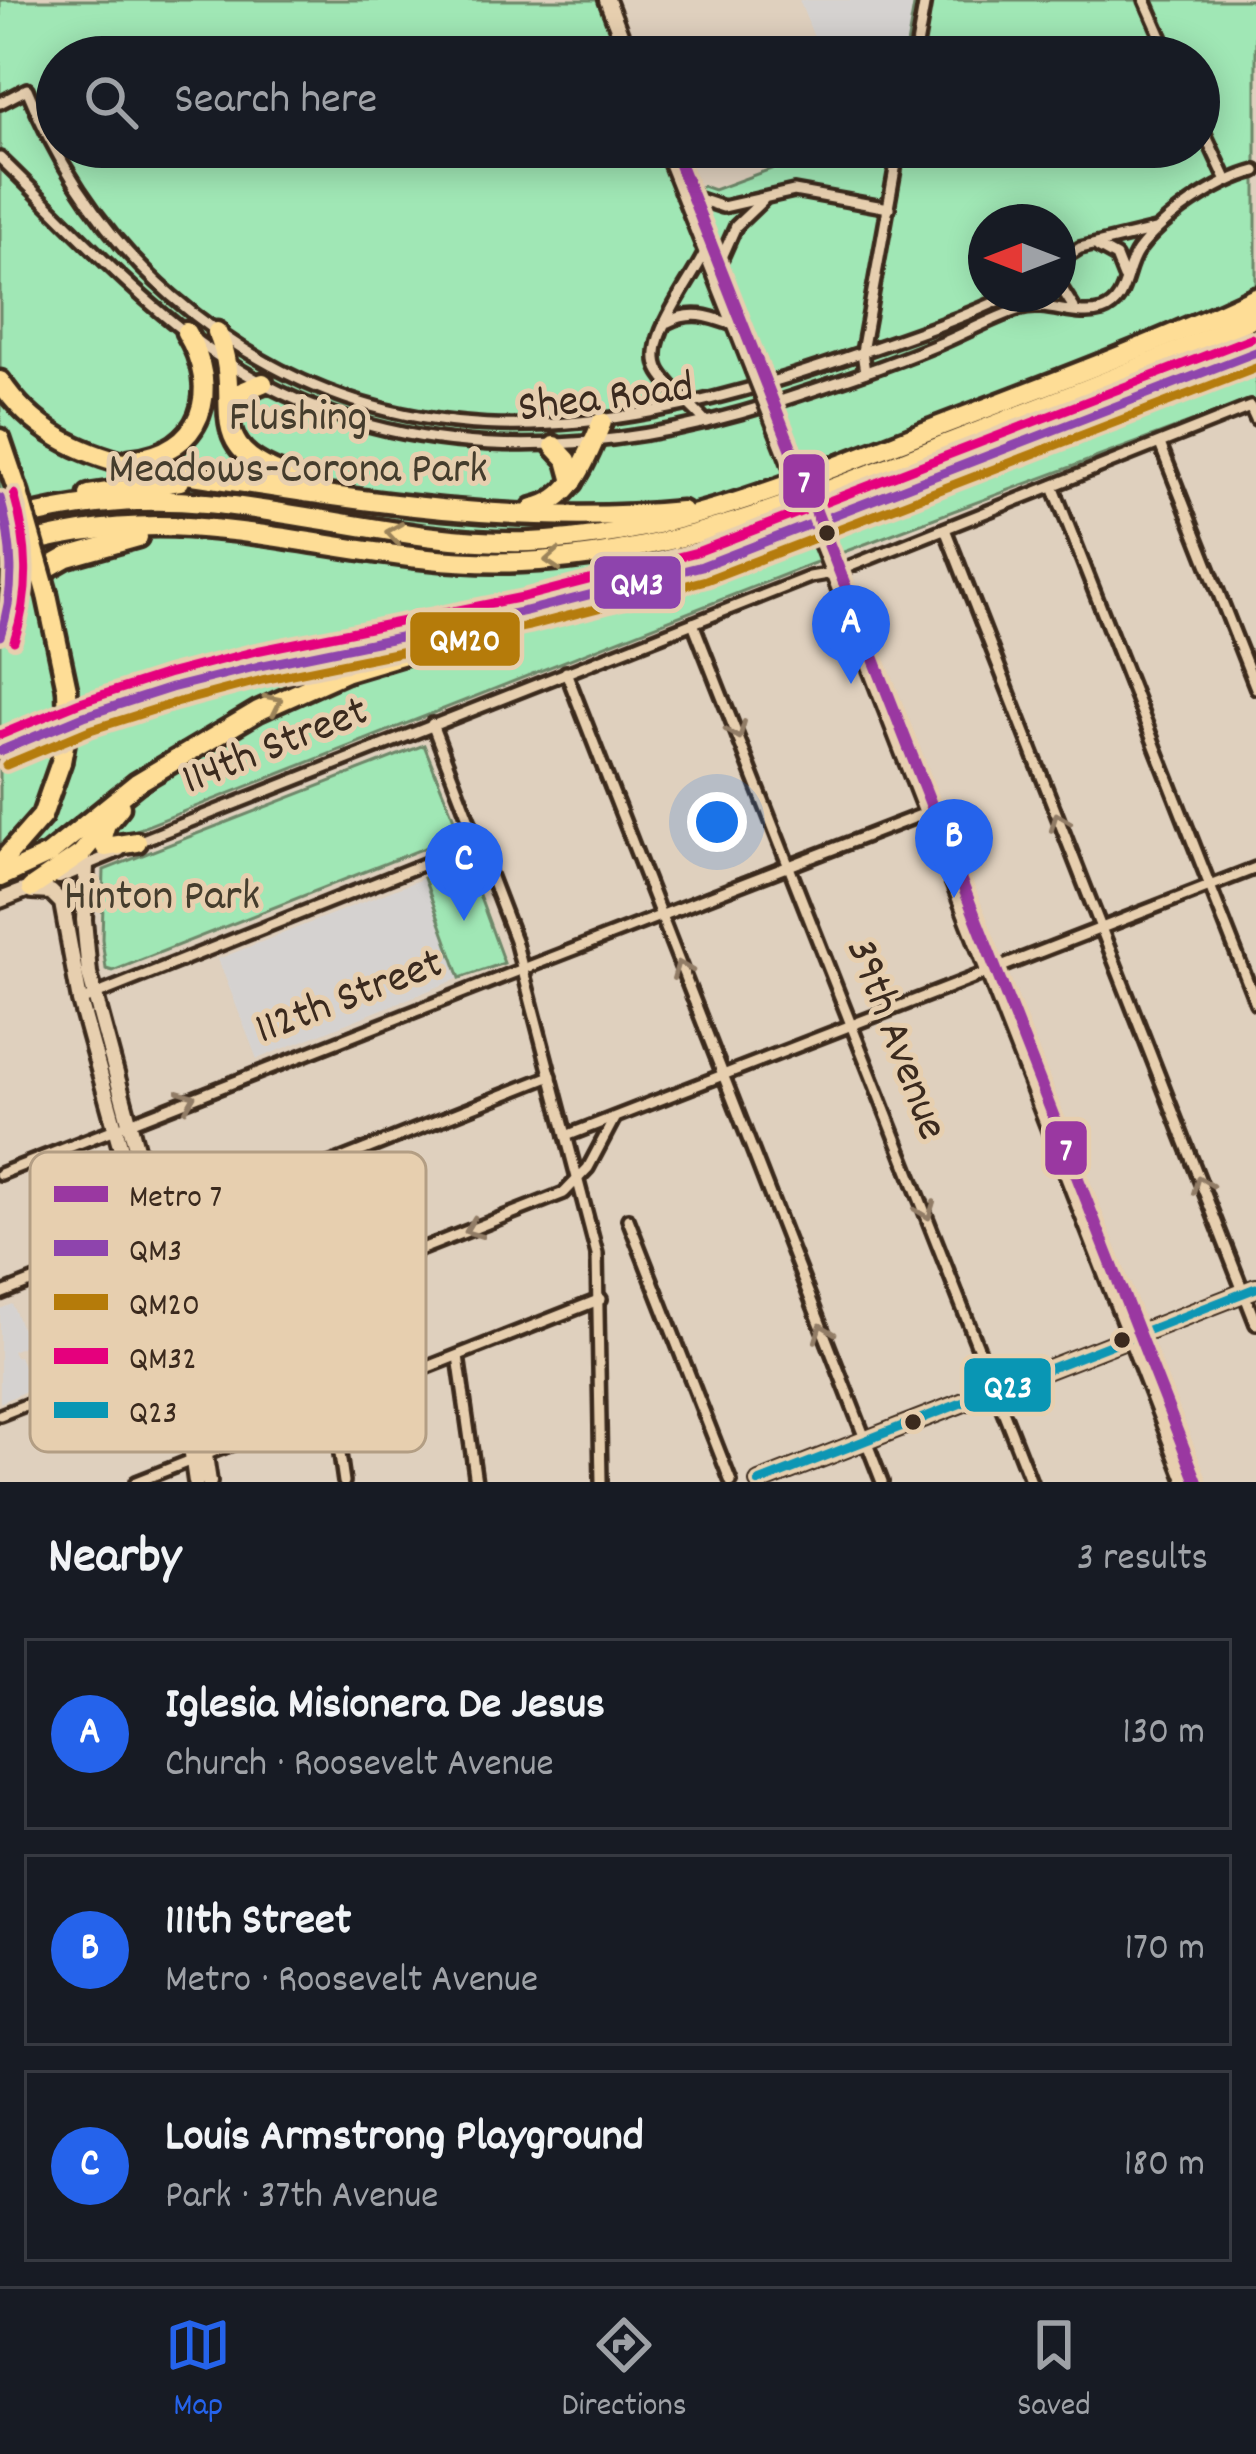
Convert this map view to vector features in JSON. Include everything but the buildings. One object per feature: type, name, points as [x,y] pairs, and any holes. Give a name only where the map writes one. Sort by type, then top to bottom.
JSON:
[{"type":"highway","points":[[0,522],[83,506],[173,501],[422,537],[530,542],[636,530],[757,498],[1214,316],[1256,294]]},
{"type":"highway","points":[[0,551],[58,536],[184,526],[380,556],[469,563],[559,560],[664,544],[784,507],[1121,375],[1256,316]]},
{"type":"highway","points":[[100,457],[156,456],[174,447],[192,428],[203,405],[205,384],[199,357],[186,332]]},
{"type":"highway","points":[[217,332],[229,426],[243,450],[274,472],[392,502]]},
{"type":"highway","points":[[0,877],[54,852],[132,787],[234,723],[333,676],[754,549],[1256,352]]},
{"type":"highway","points":[[0,381],[42,428],[100,457],[268,487],[468,511],[664,513],[757,498]]},
{"type":"highway","points":[[229,426],[236,397],[249,386],[263,383]]},
{"type":"highway","points":[[468,511],[540,508],[561,496],[573,482],[602,422]]},
{"type":"highway","points":[[0,439],[8,494],[47,595],[68,689],[62,762],[42,816],[0,864]]},
{"type":"highway","points":[[554,446],[570,465],[573,482]]},
{"type":"highway","points":[[0,522],[150,483],[268,487]]},
{"type":"highway","points":[[0,595],[50,565],[97,545],[158,535],[238,532]]},
{"type":"highway","points":[[0,751],[125,702],[228,672],[633,586]]},
{"type":"highway","points":[[0,852],[37,812],[62,762]]},
{"type":"highway","points":[[15,894],[81,854],[159,769]]},
{"type":"highway","points":[[107,824],[102,837],[105,847],[137,842]]},
{"type":"highway","points":[[86,866],[93,841]]},
{"type":"main road","points":[[607,0],[621,36]]},
{"type":"main road","points":[[673,168],[1187,1482]]},
{"type":"main road","points":[[6,620],[13,557],[8,494]]},
{"type":"main road","points":[[86,866],[87,998]]},
{"type":"main road","name":"114th Street","points":[[15,894],[86,866]]},
{"type":"main road","points":[[15,894],[44,890],[62,901],[129,1152]]},
{"type":"main road","points":[[760,1482],[1250,1290]]},
{"type":"main road","points":[[198,1452],[208,1482]]},
{"type":"main road","points":[[196,1482],[199,1457]]},
{"type":"street","points":[[919,36],[926,0]]},
{"type":"street","points":[[1145,0],[1161,36]]},
{"type":"street","name":"Shea Road","points":[[0,103],[27,89],[36,110]]},
{"type":"street","name":"Shea Road","points":[[0,158],[186,332],[224,360],[320,409],[388,430],[461,443],[593,443],[706,422],[865,372],[1022,309],[1078,310]]},
{"type":"street","points":[[1220,165],[1226,178]]},
{"type":"street","name":"Shea Road","points":[[66,168],[92,209],[152,277],[217,332],[299,380],[402,413],[511,427],[602,422],[692,406],[862,352],[968,311]]},
{"type":"street","points":[[865,372],[862,352],[896,168]]},
{"type":"street","points":[[1078,310],[1107,309],[1118,299],[1134,255],[1160,228],[1226,178],[1256,171]]},
{"type":"street","points":[[683,194],[723,207],[801,191],[889,208]]},
{"type":"street","points":[[715,273],[736,226],[767,197]]},
{"type":"street","points":[[1076,251],[1160,228]]},
{"type":"street","points":[[1098,247],[1119,262],[1124,282]]},
{"type":"street","points":[[706,250],[655,343],[656,364],[706,422]]},
{"type":"street","points":[[663,324],[693,313],[736,326]]},
{"type":"street","name":"114th Street","points":[[86,866],[432,724],[810,577],[833,573],[1250,407],[1256,420]]},
{"type":"street","points":[[1160,444],[1256,688]]},
{"type":"street","points":[[1053,486],[1256,1003]]},
{"type":"street","points":[[945,529],[1250,1290],[1256,1324]]},
{"type":"street","name":"39th Avenue","points":[[693,622],[1031,1482]]},
{"type":"street","points":[[566,672],[882,1482]]},
{"type":"street","points":[[432,724],[524,969],[597,1254],[601,1482]]},
{"type":"street","name":"112th Street","points":[[55,1152],[926,813]]},
{"type":"street","points":[[87,998],[478,842]]},
{"type":"street","points":[[566,1136],[1256,868]]},
{"type":"street","points":[[359,1152],[551,1076]]},
{"type":"street","points":[[426,1247],[565,1193],[588,1168],[616,1117]]},
{"type":"street","name":"112th Street","points":[[0,1174],[30,1162]]},
{"type":"street","points":[[628,1219],[731,1482]]},
{"type":"street","points":[[0,1294],[30,1282]]},
{"type":"street","points":[[426,1369],[601,1299]]},
{"type":"street","points":[[458,1356],[476,1482]]},
{"type":"street","points":[[0,1415],[30,1403]]},
{"type":"street","points":[[136,1482],[212,1452]]},
{"type":"street","points":[[340,1452],[344,1482]]},
{"type":"shaded area","points":[[799,0],[915,0],[909,36],[814,36]]},
{"type":"shaded area","points":[[424,878],[460,978],[257,1059],[218,959]]},
{"type":"shaded area","points":[[12,1304],[28,1344],[12,1351],[19,1356],[30,1389],[0,1403],[0,1309]]},
{"type":"green space","name":"Flushing Meadows-Corona Park","points":[[0,0],[607,0],[621,36],[36,36],[36,168],[674,168],[684,193],[703,186],[714,190],[773,168],[1220,168],[1220,36],[909,36],[915,0],[1256,0],[1256,411],[1250,400],[809,565],[78,853],[0,890]]},
{"type":"green space","name":"Hinton Park","points":[[424,745],[460,834],[113,971],[106,969],[104,870]]},
{"type":"green space","points":[[467,862],[504,963],[460,978],[424,878]]},
{"type":"metro line","name":"7","points":[[681,168],[1197,1482]]},
{"type":"transit line","name":"QM32","points":[[0,735],[167,674],[256,651],[523,597],[697,552],[1251,338]]},
{"type":"transit line","name":"QM3","points":[[0,751],[84,716],[171,688],[526,611],[702,566],[1256,352]]},
{"type":"transit line","name":"QM20","points":[[6,765],[90,730],[262,680],[529,626],[706,580],[1256,368]]},
{"type":"transit line","name":"QM32","points":[[14,494],[26,568],[14,641]]},
{"type":"transit line","name":"QM3","points":[[0,498],[11,567],[0,636]]},
{"type":"transit line","name":"Q23","points":[[759,1482],[1256,1288]]},
{"type":"place","name":"Iglesia Misionera De Jesus","points":[[851,684]]},
{"type":"place","name":"111th Street","points":[[954,898]]},
{"type":"place","name":"Louis Armstrong Playground","points":[[464,921]]}]
